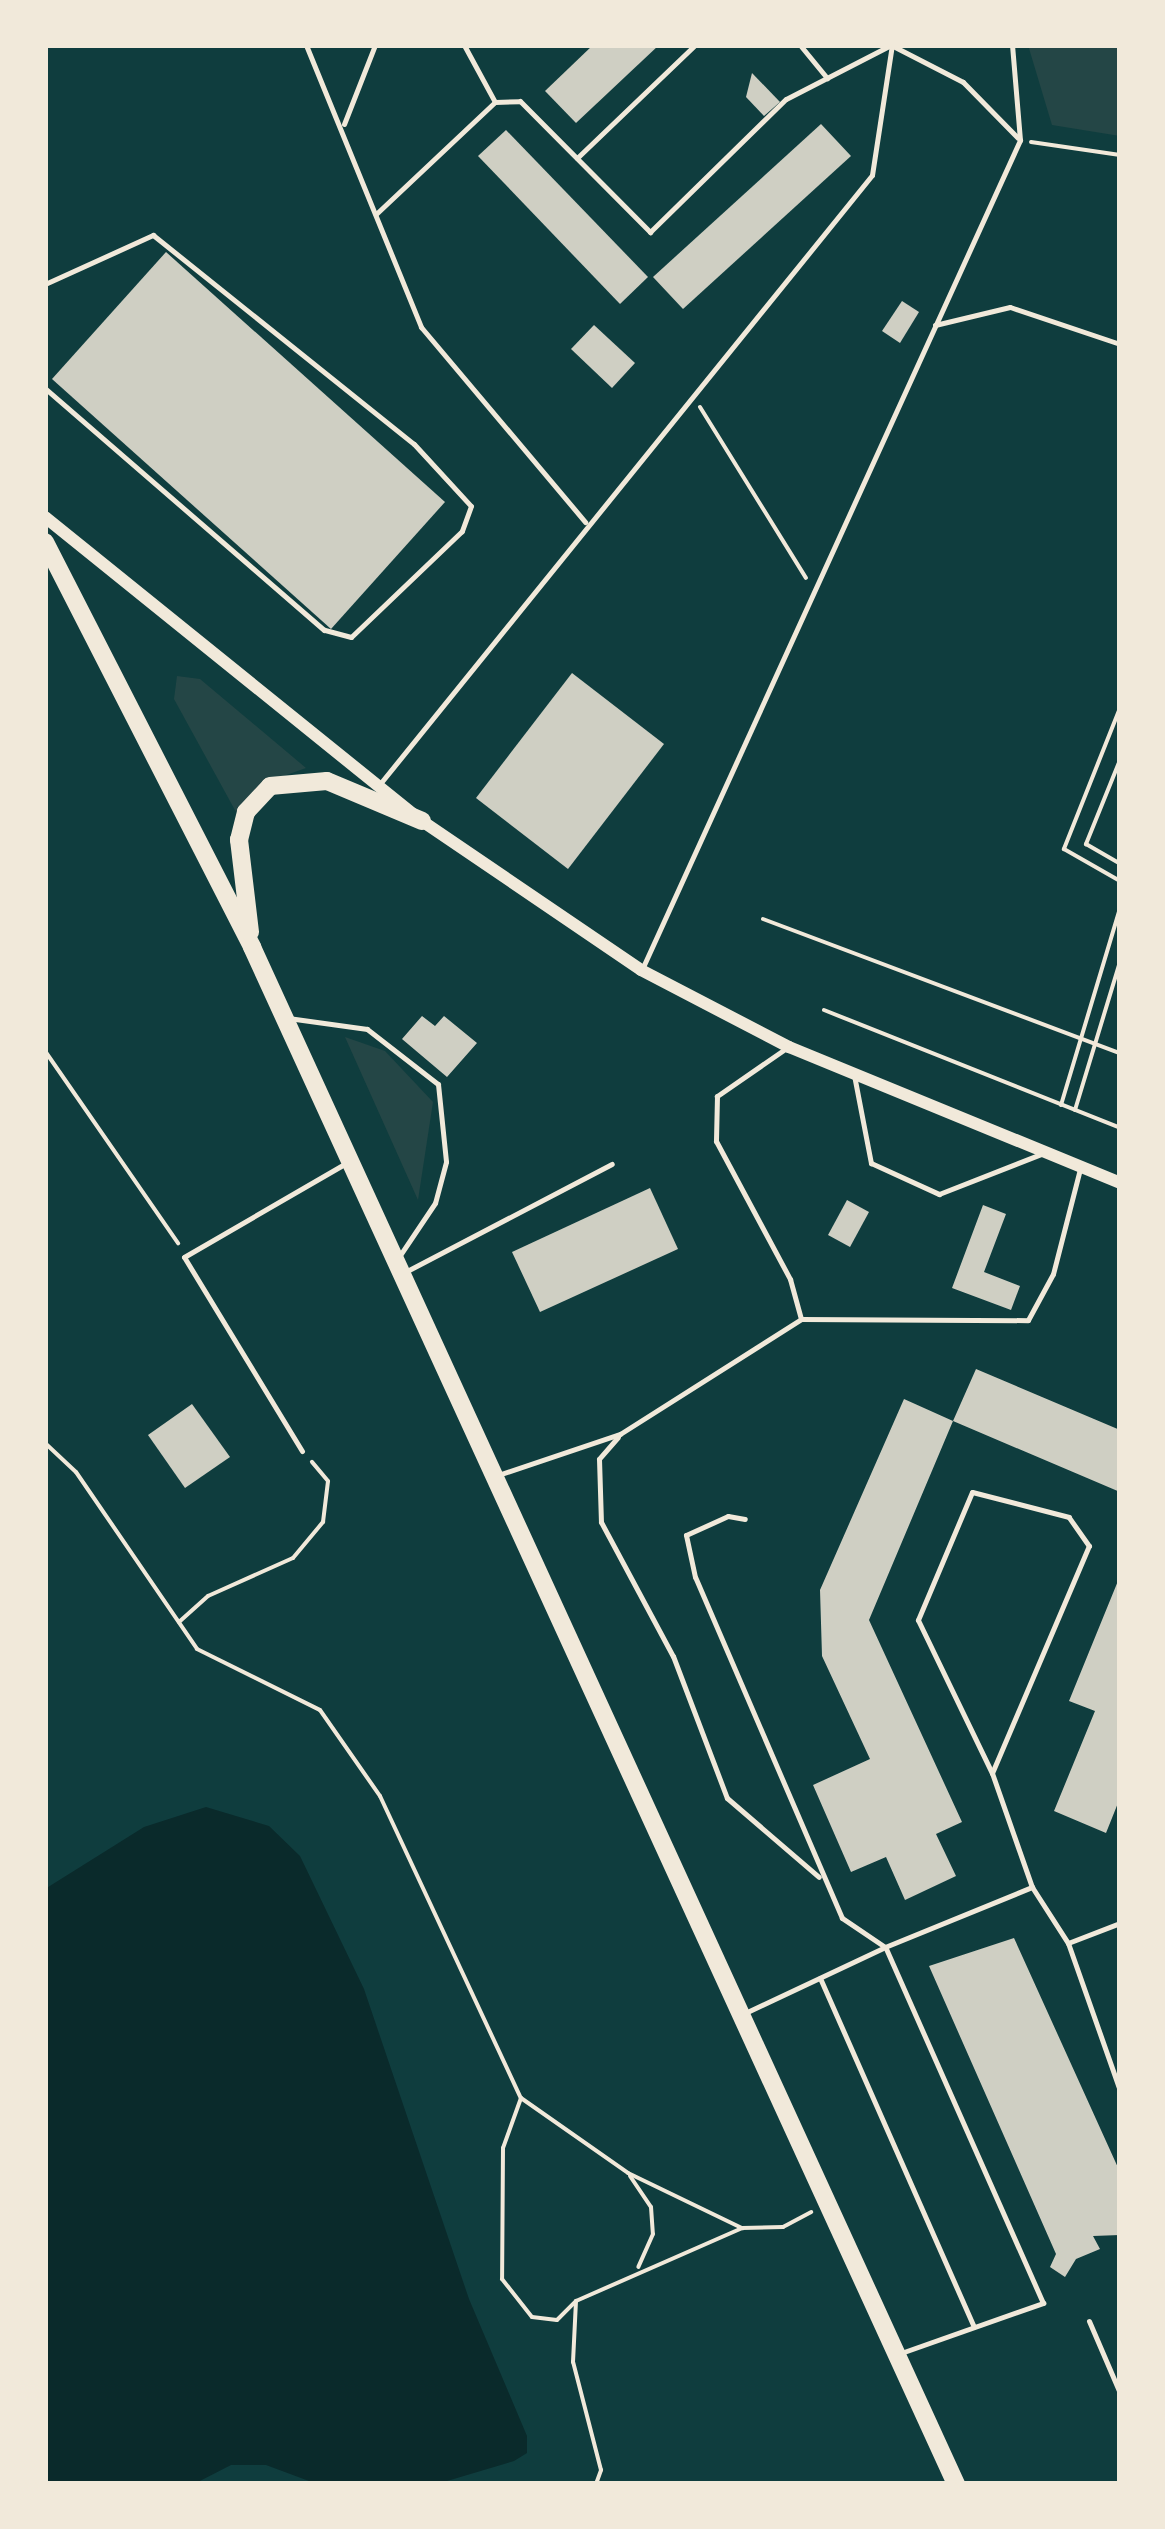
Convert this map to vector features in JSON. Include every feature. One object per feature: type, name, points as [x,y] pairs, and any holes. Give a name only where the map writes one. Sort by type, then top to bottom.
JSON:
[{"type":"highway","points":[[45,542],[252,947],[956,2484]]},
{"type":"highway","points":[[252,947],[239,840],[246,812],[270,786],[327,781],[422,820]]},
{"type":"street","points":[[45,517],[422,820],[642,970],[789,1047],[1120,1182]]},
{"type":"lane","points":[[306,45],[344,124],[421,327],[585,522]]},
{"type":"lane","points":[[344,124],[374,45]]},
{"type":"lane","points":[[464,45],[495,102]]},
{"type":"lane","points":[[576,158],[695,45]]},
{"type":"lane","points":[[800,45],[828,78]]},
{"type":"lane","points":[[376,214],[495,102],[520,101],[650,232],[786,99],[891,45]]},
{"type":"lane","points":[[891,45],[963,82],[1020,140]]},
{"type":"lane","points":[[379,785],[585,522],[872,175],[891,45]]},
{"type":"lane","points":[[642,970],[811,586],[1020,140],[1012,45]]},
{"type":"lane","points":[[45,284],[153,235],[414,444],[471,506],[462,531],[351,637],[324,630],[45,388]]},
{"type":"lane","points":[[936,325],[1010,308],[1120,344]]},
{"type":"lane","points":[[284,1018],[367,1029],[438,1084],[446,1162],[435,1203],[399,1267]]},
{"type":"lane","points":[[789,1047],[717,1096],[716,1141],[790,1278],[801,1320]]},
{"type":"lane","points":[[854,1074],[871,1163],[939,1194],[1044,1152]]},
{"type":"lane","points":[[302,1451],[184,1257],[350,1161]]},
{"type":"lane","points":[[399,1267],[612,1164]]},
{"type":"lane","points":[[495,1476],[620,1434],[801,1320],[1028,1320],[1053,1274],[1080,1167]]},
{"type":"lane","points":[[620,1434],[598,1458],[601,1522],[673,1656],[727,1798],[822,1879]]},
{"type":"lane","points":[[992,1774],[1088,1546],[1069,1517],[972,1492],[918,1620],[992,1774],[1032,1887],[1068,1943],[1120,2091]]},
{"type":"lane","points":[[745,1519],[728,1516],[686,1535],[822,1879],[842,1918],[885,1947],[1044,2303],[898,2354]]},
{"type":"lane","points":[[742,2014],[885,1947],[1032,1887]]},
{"type":"lane","points":[[1068,1943],[1120,1923]]},
{"type":"lane","points":[[820,1978],[974,2327]]},
{"type":"lane","points":[[1089,2322],[1120,2393]]},
{"type":"path","points":[[1020,140],[1120,155]]},
{"type":"path","points":[[692,393],[811,586]]},
{"type":"path","points":[[1120,708],[1064,848],[1120,881]]},
{"type":"path","points":[[1120,760],[1086,844],[1120,864]]},
{"type":"path","points":[[1061,1104],[1120,908]]},
{"type":"path","points":[[763,918],[1120,1053]]},
{"type":"path","points":[[1074,1110],[1120,962]]},
{"type":"path","points":[[824,1010],[1120,1128]]},
{"type":"path","points":[[45,1051],[167,1216],[184,1257]]},
{"type":"path","points":[[45,1443],[76,1472],[198,1649],[320,1710],[380,1796],[521,2098],[628,2174],[742,2228]]},
{"type":"path","points":[[179,1622],[208,1596],[293,1558],[323,1522],[328,1480],[302,1451]]},
{"type":"path","points":[[521,2098],[503,2148],[502,2279],[532,2317],[556,2320],[576,2301],[638,2267],[742,2228],[783,2227],[828,2203]]},
{"type":"path","points":[[628,2174],[650,2207],[653,2234],[638,2267]]},
{"type":"path","points":[[576,2301],[573,2362],[601,2470],[596,2484]]},
{"type":"shaded area","points":[[1028,45],[1120,45],[1120,136],[1052,125]]},
{"type":"shaded area","points":[[177,676],[200,679],[306,768],[261,784],[236,812],[174,699]]},
{"type":"shaded area","points":[[345,1037],[385,1051],[433,1102],[418,1200]]},
{"type":"shaded area","points":[[206,1807],[269,1826],[300,1856],[364,1989],[469,2299],[527,2436],[527,2453],[514,2461],[437,2484],[317,2484],[266,2465],[231,2465],[194,2484],[45,2484],[45,1889],[144,1827]]},
{"type":"building","points":[[593,45],[659,45],[576,123],[545,91]]},
{"type":"building","points":[[752,73],[780,102],[764,116],[746,97]]},
{"type":"building","points":[[821,124],[851,156],[683,309],[653,277]]},
{"type":"building","points":[[506,130],[648,277],[620,304],[478,156]]},
{"type":"building","points":[[166,252],[445,502],[331,629],[52,379]]},
{"type":"building","points":[[902,301],[919,312],[900,343],[882,331]]},
{"type":"building","points":[[594,325],[635,363],[612,388],[571,349]]},
{"type":"building","points":[[572,673],[664,744],[568,869],[476,798]]},
{"type":"building","points":[[422,1016],[435,1026],[444,1016],[477,1043],[447,1077],[402,1039]]},
{"type":"building","points":[[650,1188],[678,1249],[540,1312],[512,1252]]},
{"type":"building","points":[[847,1200],[869,1212],[850,1247],[828,1235]]},
{"type":"building","points":[[983,1205],[1006,1214],[984,1272],[1020,1286],[1011,1310],[952,1288]]},
{"type":"building","points":[[976,1369],[1120,1430],[1120,1492],[953,1421]]},
{"type":"building","points":[[904,1399],[953,1421],[869,1620],[962,1822],[936,1834],[956,1876],[905,1900],[886,1857],[851,1872],[813,1785],[870,1759],[822,1656],[820,1590]]},
{"type":"building","points":[[192,1404],[230,1457],[185,1488],[148,1435]]},
{"type":"building","points":[[1120,1576],[1120,1798],[1106,1833],[1054,1811],[1095,1711],[1069,1701]]},
{"type":"building","points":[[1014,1938],[1120,2172],[1120,2235],[1093,2236],[1100,2249],[1076,2259],[1065,2277],[1050,2267],[1056,2254],[929,1966]]}]
